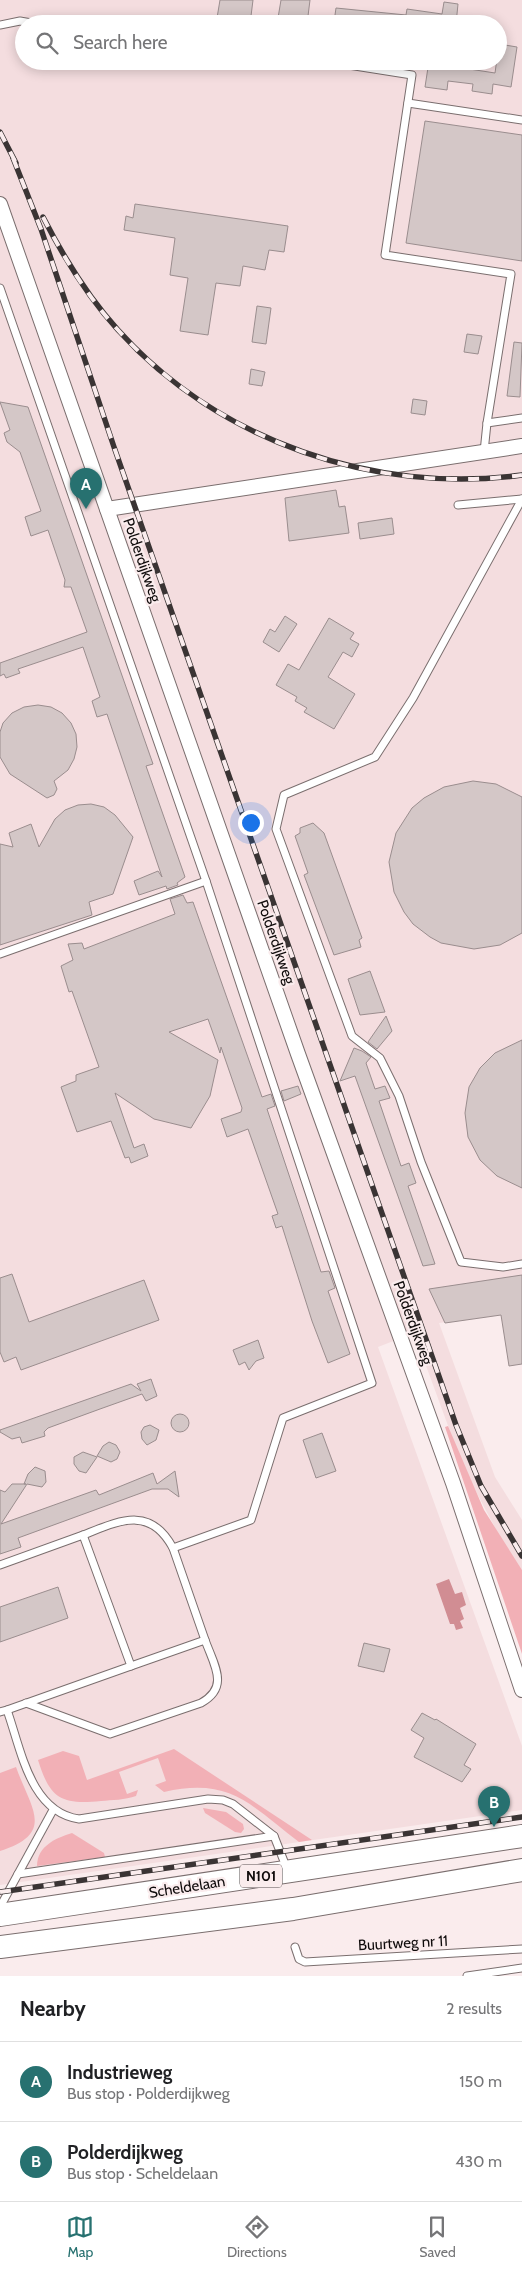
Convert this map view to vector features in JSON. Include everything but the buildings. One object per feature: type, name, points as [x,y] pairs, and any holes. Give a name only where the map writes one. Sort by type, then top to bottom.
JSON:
[{"type":"main road","name":"Scheldelaan","points":[[0,1915],[522,1836]]},
{"type":"main road","points":[[0,1947],[293,1909],[522,1870]]},
{"type":"main road","points":[[288,1872],[293,1909]]},
{"type":"street","name":"Polderdijkweg","points":[[0,204],[325,1130],[453,1483],[522,1690]]},
{"type":"street","points":[[107,509],[522,446]]},
{"type":"lane","points":[[0,25],[15,22]]},
{"type":"lane","points":[[380,70],[412,75],[386,255],[511,274],[484,452]]},
{"type":"lane","points":[[408,103],[522,120]]},
{"type":"lane","points":[[0,288],[206,881],[372,1383],[283,1418],[251,1520],[173,1548]]},
{"type":"lane","points":[[487,423],[522,418]]},
{"type":"lane","points":[[458,504],[522,499]]},
{"type":"lane","points":[[522,499],[413,698],[375,757],[284,795],[276,828],[352,1036],[380,1058],[398,1096],[421,1162],[460,1262],[503,1267],[522,1264]]},
{"type":"lane","points":[[0,954],[206,881]]},
{"type":"lane","points":[[0,1565],[115,1523],[139,1519],[149,1522],[167,1536],[173,1548],[206,1640],[218,1684],[212,1697],[201,1703],[110,1734],[26,1703]]},
{"type":"lane","points":[[83,1535],[131,1666]]},
{"type":"lane","points":[[206,1640],[3,1711],[35,1787],[42,1799],[53,1810],[79,1819],[208,1800],[223,1800],[239,1808],[274,1836],[288,1872]]},
{"type":"lane","points":[[0,1907],[53,1810]]},
{"type":"lane","points":[[18,1874],[274,1836]]},
{"type":"lane","name":"Buurtweg nr 11","points":[[295,1947],[299,1959],[305,1962],[522,1949]]},
{"type":"lane","points":[[467,1976],[522,1968]]},
{"type":"shaded area","points":[[0,0],[522,0],[522,1311],[439,1323],[495,1477],[522,1520],[522,1570],[501,1539],[472,1484],[454,1442],[414,1333],[378,1347],[522,1746],[522,1810],[0,1885]]},
{"type":"shaded area","points":[[448,1426],[484,1510],[522,1570],[522,1654],[445,1427]]},
{"type":"shaded area","points":[[449,1579],[455,1594],[462,1592],[466,1605],[460,1608],[464,1619],[460,1621],[463,1628],[456,1630],[454,1624],[450,1624],[436,1584]]},
{"type":"shaded area","points":[[174,1749],[312,1840],[299,1842],[267,1816],[223,1791],[206,1788],[187,1788],[164,1792],[155,1785],[166,1781],[158,1758],[119,1772],[127,1794],[138,1790],[136,1796],[118,1800],[87,1802],[66,1800],[52,1791],[42,1773],[38,1760],[63,1751],[79,1756],[87,1780]]},
{"type":"shaded area","points":[[16,1767],[32,1807],[35,1818],[34,1828],[28,1836],[17,1844],[0,1851],[0,1773]]},
{"type":"shaded area","points":[[203,1808],[226,1812],[243,1824],[244,1829],[241,1833],[235,1832],[205,1813]]},
{"type":"shaded area","points":[[72,1833],[104,1853],[105,1857],[37,1866],[40,1853],[48,1844]]},
{"type":"railway","points":[[0,132],[16,163]]},
{"type":"railway","points":[[13,158],[41,229],[114,447],[456,1425],[481,1486],[522,1556]]},
{"type":"railway","points":[[43,217],[77,276],[96,304],[118,330],[158,369],[203,402],[251,430],[302,452],[356,467],[411,476],[467,479],[522,475]]},
{"type":"railway","points":[[0,1892],[522,1817]]},
{"type":"place","name":"Industrieweg","points":[[86,509]]},
{"type":"place","name":"Polderdijkweg","points":[[494,1827]]}]
